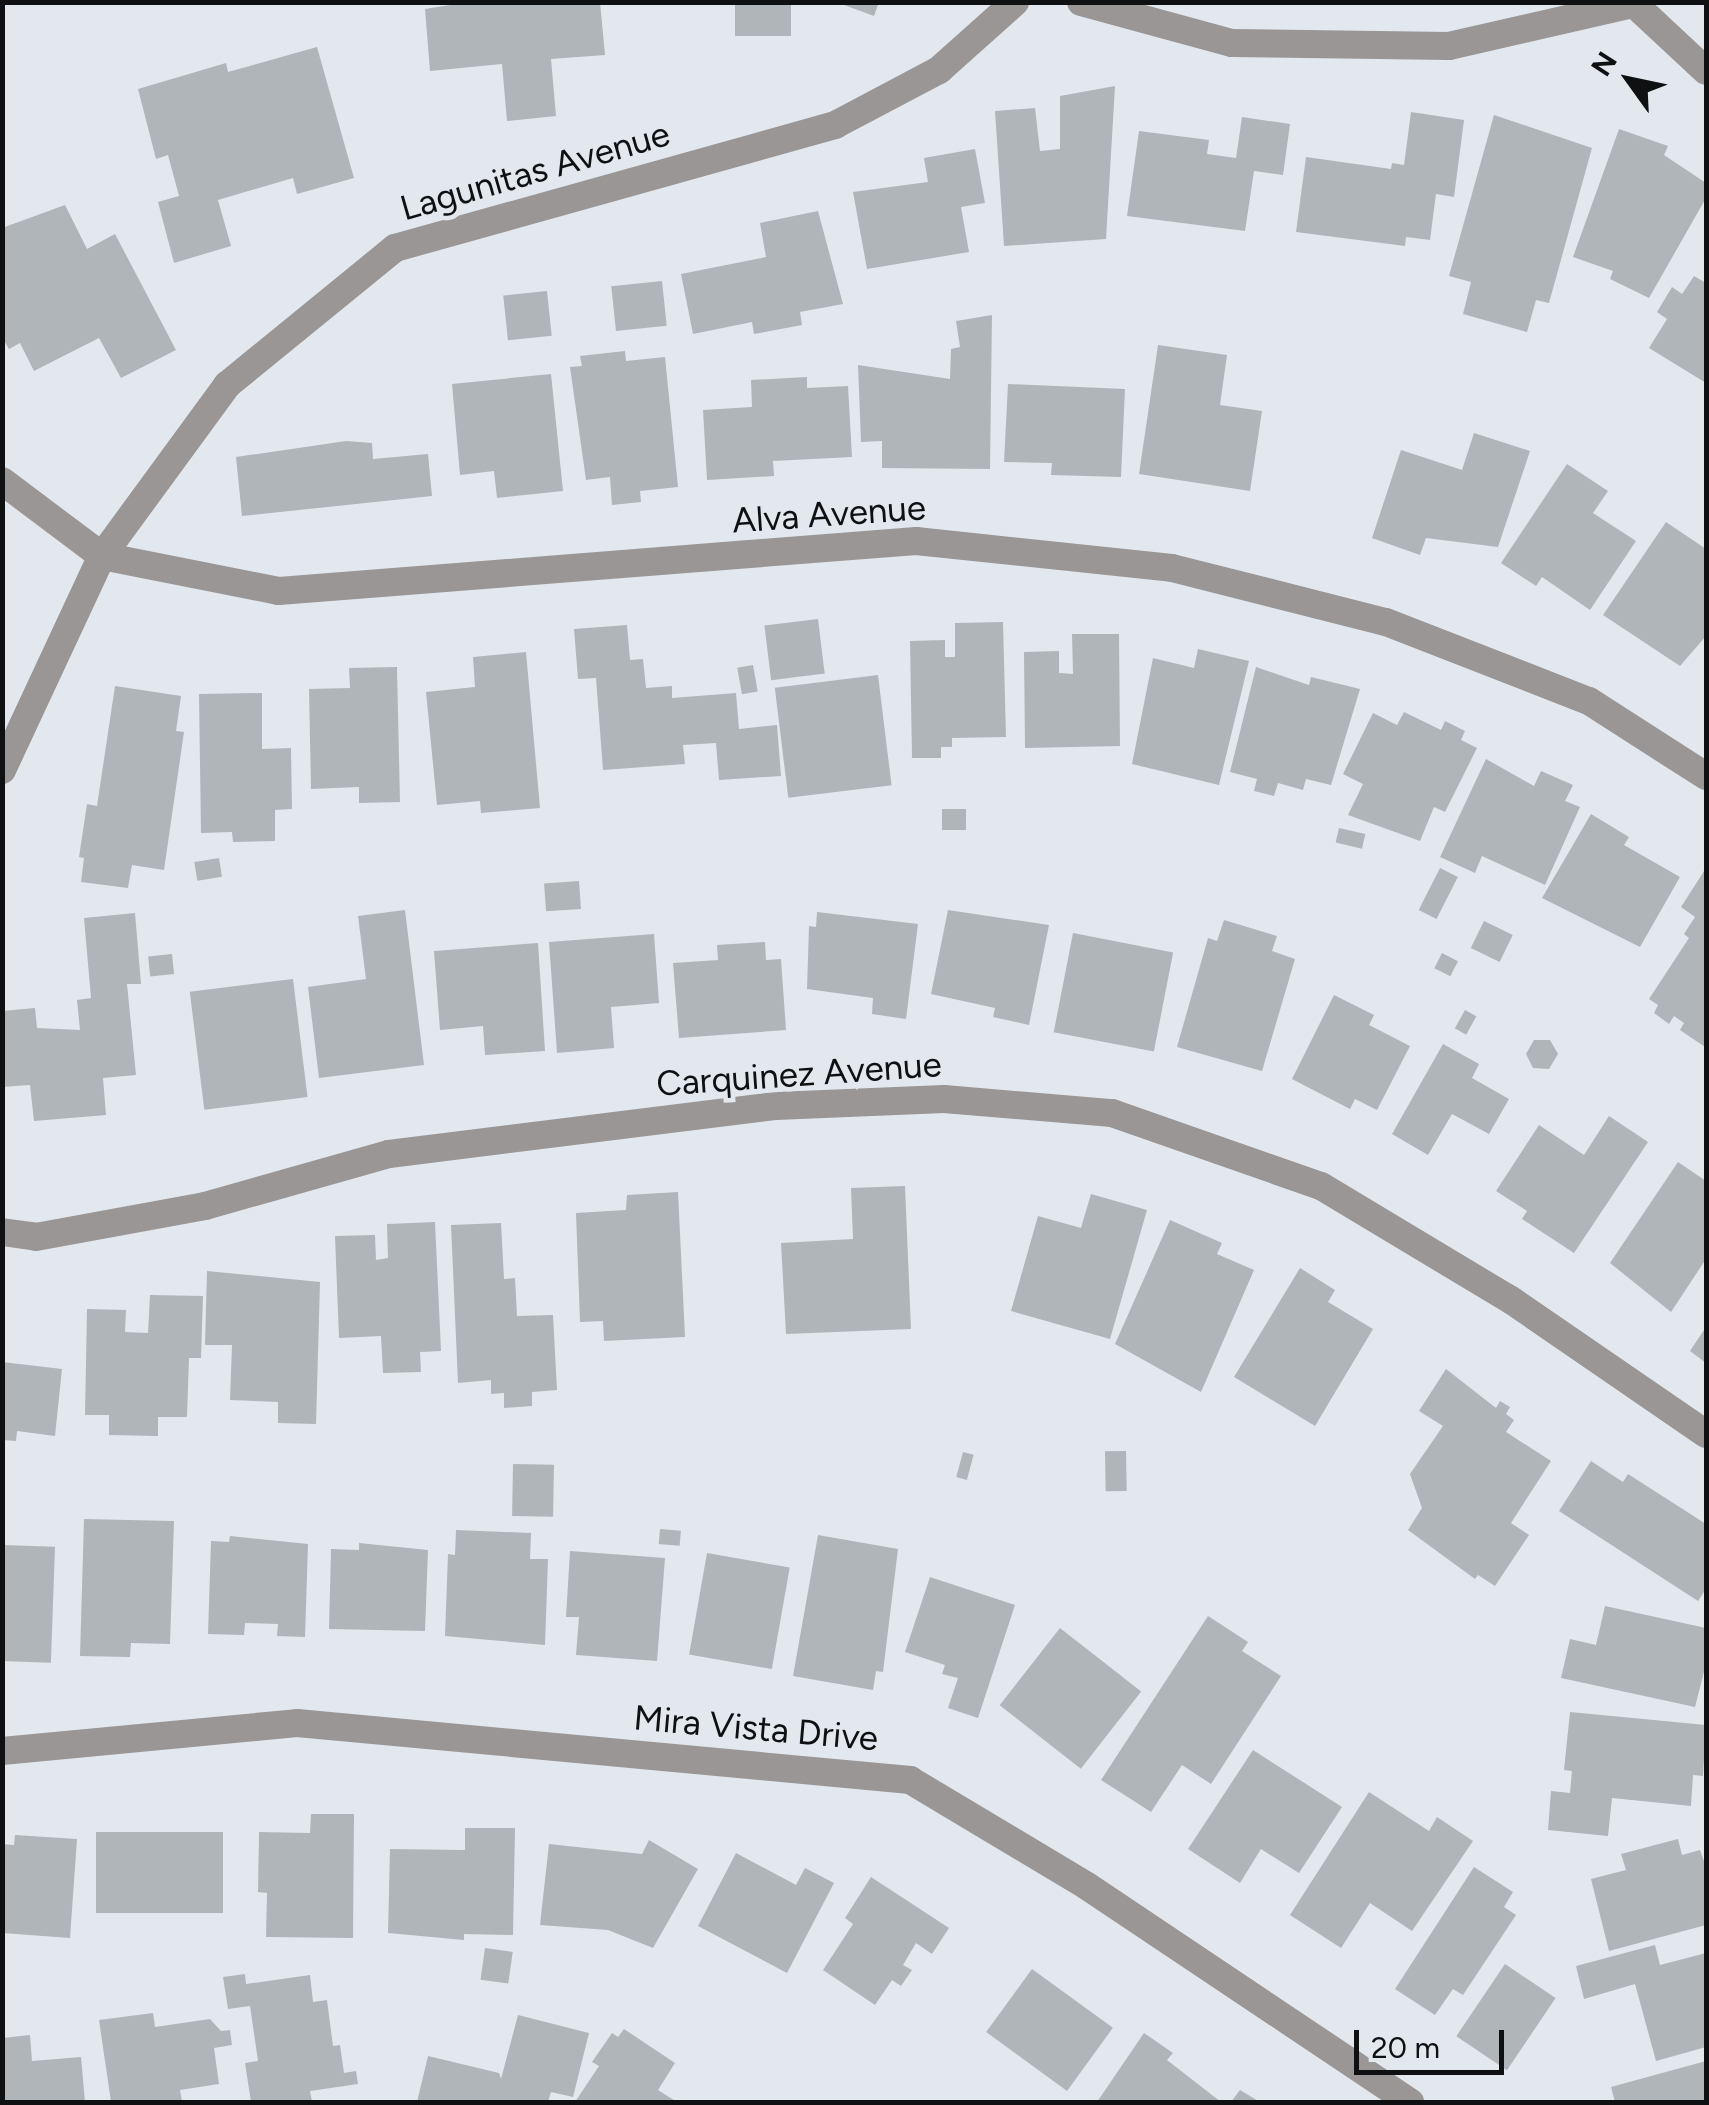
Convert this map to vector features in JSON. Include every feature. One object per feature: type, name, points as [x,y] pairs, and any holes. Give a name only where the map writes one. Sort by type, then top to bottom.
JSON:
[{"type":"street","name":"Lagunitas Avenue","points":[[2,770],[102,556],[227,385],[395,248],[835,126],[939,70],[1015,2]]},
{"type":"street","points":[[1082,2],[1232,43],[1449,46],[1636,3],[1706,71]]},
{"type":"street","name":"Alva Avenue","points":[[2,480],[102,556],[279,591],[916,541],[1172,568],[1386,622],[1589,701],[1706,776]]},
{"type":"street","name":"Carquinez Avenue","points":[[2,1232],[36,1236],[205,1206],[389,1154],[776,1106],[944,1099],[1112,1113],[1321,1186],[1511,1300],[1706,1434]]},
{"type":"street","name":"Mira Vista Drive","points":[[2,1751],[297,1724],[910,1780],[1087,1886],[1410,2102]]},
{"type":"building","points":[[469,2],[600,2],[605,55],[551,59],[556,116],[507,121],[502,64],[430,71],[425,9]]},
{"type":"building","points":[[735,2],[791,2],[791,36],[735,36]]},
{"type":"building","points":[[836,2],[879,2],[874,16]]},
{"type":"building","points":[[317,47],[354,178],[297,194],[293,178],[218,200],[231,246],[174,263],[158,202],[179,196],[168,155],[156,159],[138,89],[226,63],[228,72]]},
{"type":"building","points":[[1115,86],[1106,239],[1004,246],[995,111],[1035,108],[1040,151],[1060,149],[1060,96]]},
{"type":"building","points":[[1411,112],[1464,120],[1454,197],[1436,194],[1430,240],[1406,237],[1405,246],[1296,232],[1306,157],[1391,169],[1392,163],[1404,165]]},
{"type":"building","points":[[1494,115],[1592,148],[1549,303],[1536,300],[1527,332],[1463,314],[1471,282],[1449,276]]},
{"type":"building","points":[[1242,117],[1290,124],[1283,175],[1254,171],[1245,231],[1127,216],[1139,131],[1209,140],[1207,154],[1236,158]]},
{"type":"building","points":[[1619,129],[1668,146],[1664,155],[1706,183],[1706,198],[1649,298],[1610,279],[1613,271],[1573,257]]},
{"type":"building","points":[[975,149],[985,203],[961,207],[969,252],[867,269],[853,192],[928,182],[924,158]]},
{"type":"building","points":[[65,205],[87,249],[115,234],[176,350],[121,378],[99,338],[34,371],[20,343],[9,349],[2,337],[2,228]]},
{"type":"building","points":[[818,211],[843,304],[800,312],[802,325],[754,334],[752,322],[693,334],[681,274],[766,257],[760,223]]},
{"type":"building","points":[[1694,276],[1706,283],[1706,383],[1649,348],[1667,319],[1657,312],[1672,287],[1682,294]]},
{"type":"building","points":[[662,281],[667,326],[616,331],[611,286]]},
{"type":"building","points":[[547,291],[552,336],[508,340],[503,296]]},
{"type":"building","points":[[992,315],[990,469],[882,468],[882,441],[861,442],[858,365],[950,379],[951,349],[960,347],[956,321]]},
{"type":"building","points":[[1158,345],[1227,355],[1220,405],[1262,411],[1250,491],[1139,474]]},
{"type":"building","points":[[625,351],[626,361],[665,357],[678,487],[640,491],[641,502],[612,505],[610,477],[586,480],[570,367],[582,366],[580,356]]},
{"type":"building","points":[[551,374],[563,491],[497,498],[494,471],[460,475],[452,384]]},
{"type":"building","points":[[807,377],[807,388],[848,386],[852,457],[773,461],[774,476],[707,480],[703,410],[752,407],[751,380]]},
{"type":"building","points":[[1008,384],[1125,389],[1121,477],[1051,475],[1052,463],[1004,462]]},
{"type":"building","points":[[1474,433],[1530,451],[1498,547],[1426,538],[1420,555],[1372,538],[1401,450],[1462,470]]},
{"type":"building","points":[[346,441],[372,443],[373,459],[428,454],[432,496],[242,516],[236,457]]},
{"type":"building","points":[[1567,464],[1608,491],[1593,513],[1636,541],[1590,610],[1542,577],[1536,586],[1501,563]]},
{"type":"building","points":[[1666,522],[1706,549],[1706,636],[1680,666],[1603,615]]},
{"type":"building","points":[[818,619],[825,674],[771,680],[764,626]]},
{"type":"building","points":[[1003,622],[1006,737],[952,738],[952,747],[941,747],[941,758],[912,758],[910,641],[945,640],[945,657],[955,657],[955,623]]},
{"type":"building","points":[[627,625],[630,660],[643,659],[646,688],[672,686],[672,698],[736,693],[739,729],[777,725],[781,776],[719,780],[716,743],[683,745],[685,764],[603,770],[596,678],[578,679],[574,629]]},
{"type":"building","points":[[1072,634],[1119,634],[1120,746],[1025,748],[1024,652],[1059,651],[1059,673],[1073,674]]},
{"type":"building","points":[[1198,649],[1249,661],[1219,785],[1132,764],[1153,658],[1194,668]]},
{"type":"building","points":[[526,652],[540,808],[481,813],[480,801],[437,805],[426,692],[475,687],[473,657]]},
{"type":"building","points":[[753,665],[758,692],[742,694],[737,668]]},
{"type":"building","points":[[397,667],[400,802],[359,803],[359,787],[311,789],[309,689],[350,688],[349,668]]},
{"type":"building","points":[[1256,667],[1309,685],[1311,677],[1360,689],[1331,785],[1306,779],[1303,790],[1278,783],[1274,796],[1254,791],[1257,779],[1230,772]]},
{"type":"building","points":[[878,675],[892,785],[788,798],[775,688]]},
{"type":"building","points":[[115,686],[181,696],[176,731],[184,732],[164,870],[132,865],[128,888],[81,882],[84,858],[79,857],[87,804],[97,806]]},
{"type":"building","points":[[262,693],[262,749],[291,748],[292,809],[275,810],[275,841],[233,842],[232,832],[201,833],[199,694]]},
{"type":"building","points":[[1404,712],[1441,730],[1445,721],[1465,731],[1461,740],[1477,748],[1445,812],[1434,807],[1420,841],[1348,815],[1363,784],[1343,774],[1373,713],[1397,725]]},
{"type":"building","points":[[1486,759],[1534,786],[1541,771],[1573,785],[1565,801],[1580,807],[1545,885],[1482,856],[1475,873],[1440,857]]},
{"type":"building","points":[[942,809],[966,809],[966,830],[942,830]]},
{"type":"building","points":[[1591,814],[1629,837],[1624,845],[1680,877],[1640,947],[1542,898]]},
{"type":"building","points":[[1339,828],[1365,834],[1362,849],[1336,843]]},
{"type":"building","points":[[219,858],[222,877],[197,881],[194,862]]},
{"type":"building","points":[[1440,868],[1458,877],[1436,919],[1419,910]]},
{"type":"building","points":[[1706,868],[1705,1047],[1680,1030],[1684,1023],[1674,1016],[1669,1024],[1654,1013],[1658,1005],[1649,999],[1689,938],[1684,934],[1695,917],[1681,907]]},
{"type":"building","points":[[579,881],[581,909],[546,911],[544,883]]},
{"type":"building","points":[[405,910],[424,1065],[319,1078],[308,987],[366,979],[358,916]]},
{"type":"building","points":[[948,910],[1049,925],[1029,1025],[993,1017],[995,1008],[931,994]]},
{"type":"building","points":[[817,912],[918,924],[906,1019],[872,1014],[873,998],[807,989],[809,926],[816,927]]},
{"type":"building","points":[[135,913],[141,984],[127,984],[136,1075],[103,1078],[106,1115],[34,1121],[30,1085],[2,1087],[2,1011],[35,1008],[37,1028],[80,1030],[77,1000],[91,998],[84,918]]},
{"type":"building","points":[[1224,920],[1277,936],[1272,951],[1295,959],[1262,1071],[1177,1047],[1208,938],[1217,941]]},
{"type":"building","points":[[1484,921],[1513,935],[1500,962],[1471,948]]},
{"type":"building","points":[[1073,933],[1173,952],[1154,1052],[1054,1032]]},
{"type":"building","points":[[654,934],[659,1003],[611,1007],[614,1048],[557,1053],[549,942]]},
{"type":"building","points":[[765,942],[766,960],[781,959],[786,1030],[679,1038],[673,963],[718,960],[717,945]]},
{"type":"building","points":[[538,943],[545,1051],[485,1055],[483,1026],[440,1030],[434,951]]},
{"type":"building","points":[[1442,953],[1458,961],[1450,976],[1434,968]]},
{"type":"building","points":[[172,954],[174,974],[150,976],[148,957]]},
{"type":"building","points":[[293,979],[308,1097],[204,1110],[190,992]]},
{"type":"building","points":[[1334,995],[1374,1015],[1369,1025],[1410,1046],[1377,1110],[1355,1099],[1350,1109],[1292,1079]]},
{"type":"building","points":[[1465,1010],[1476,1016],[1466,1035],[1455,1028]]},
{"type":"building","points":[[1534,1040],[1550,1040],[1558,1054],[1549,1069],[1533,1068],[1526,1054]]},
{"type":"building","points":[[1443,1044],[1479,1064],[1472,1078],[1509,1099],[1489,1134],[1452,1114],[1428,1155],[1392,1134]]},
{"type":"building","points":[[1609,1116],[1648,1142],[1574,1253],[1522,1219],[1527,1211],[1496,1191],[1539,1125],[1584,1155]]},
{"type":"building","points":[[1678,1162],[1706,1181],[1706,1259],[1671,1312],[1610,1263]]},
{"type":"building","points":[[905,1186],[911,1329],[786,1334],[781,1243],[853,1239],[851,1188]]},
{"type":"building","points":[[678,1192],[685,1337],[604,1341],[603,1321],[580,1322],[576,1213],[626,1210],[627,1195]]},
{"type":"building","points":[[1091,1194],[1147,1210],[1110,1339],[1011,1311],[1038,1216],[1081,1228]]},
{"type":"building","points":[[1170,1220],[1222,1243],[1217,1254],[1254,1270],[1201,1392],[1115,1344]]},
{"type":"building","points":[[435,1222],[441,1351],[420,1352],[421,1372],[383,1373],[381,1336],[339,1338],[335,1236],[375,1235],[376,1260],[388,1258],[387,1224]]},
{"type":"building","points":[[501,1223],[504,1279],[515,1278],[517,1316],[553,1315],[557,1390],[532,1392],[532,1406],[504,1408],[504,1393],[491,1394],[491,1380],[458,1383],[451,1225]]},
{"type":"building","points":[[1300,1268],[1335,1290],[1328,1302],[1373,1329],[1315,1426],[1234,1377]]},
{"type":"building","points":[[207,1271],[320,1282],[316,1424],[278,1423],[278,1402],[230,1400],[232,1345],[205,1345]]},
{"type":"building","points":[[150,1295],[203,1296],[201,1358],[189,1358],[187,1417],[158,1417],[158,1436],[109,1435],[109,1415],[85,1415],[87,1309],[126,1310],[125,1332],[148,1333]]},
{"type":"building","points":[[1706,1327],[1706,1363],[1690,1351]]},
{"type":"building","points":[[2,1362],[62,1369],[55,1436],[17,1431],[16,1441],[2,1440]]},
{"type":"building","points":[[1446,1369],[1496,1408],[1500,1401],[1510,1407],[1506,1414],[1514,1420],[1506,1432],[1551,1461],[1511,1523],[1529,1535],[1495,1586],[1478,1575],[1475,1579],[1408,1530],[1422,1508],[1410,1474],[1443,1426],[1419,1411]]},
{"type":"building","points":[[1105,1451],[1126,1451],[1127,1491],[1106,1491]]},
{"type":"building","points":[[963,1452],[974,1455],[967,1480],[956,1477]]},
{"type":"building","points":[[1591,1461],[1623,1482],[1628,1474],[1706,1524],[1706,1589],[1698,1601],[1559,1511]]},
{"type":"building","points":[[513,1464],[554,1465],[553,1517],[512,1516]]},
{"type":"building","points":[[84,1519],[174,1521],[170,1644],[131,1643],[130,1657],[80,1656]]},
{"type":"building","points":[[660,1529],[681,1531],[680,1546],[659,1544]]},
{"type":"building","points":[[456,1530],[531,1533],[530,1559],[548,1559],[545,1645],[445,1636],[448,1554],[455,1555]]},
{"type":"building","points":[[818,1535],[898,1549],[883,1672],[876,1671],[873,1690],[793,1676]]},
{"type":"building","points":[[230,1536],[308,1544],[305,1637],[277,1636],[278,1624],[245,1623],[244,1635],[208,1634],[211,1541],[229,1542]]},
{"type":"building","points":[[359,1543],[428,1550],[425,1631],[329,1629],[331,1549],[359,1550]]},
{"type":"building","points":[[2,1545],[55,1547],[51,1663],[2,1661]]},
{"type":"building","points":[[570,1551],[665,1558],[657,1661],[576,1655],[579,1617],[566,1617]]},
{"type":"building","points":[[707,1553],[790,1568],[772,1669],[689,1654]]},
{"type":"building","points":[[930,1577],[1015,1605],[978,1718],[948,1708],[958,1678],[942,1674],[945,1665],[905,1652]]},
{"type":"building","points":[[1605,1606],[1706,1628],[1706,1664],[1695,1707],[1561,1678],[1570,1639],[1596,1645]]},
{"type":"building","points":[[1208,1616],[1248,1642],[1242,1651],[1281,1676],[1211,1784],[1182,1765],[1151,1812],[1101,1780]]},
{"type":"building","points":[[1060,1628],[1141,1691],[1081,1769],[1000,1705]]},
{"type":"building","points":[[1570,1712],[1706,1725],[1703,1776],[1693,1775],[1691,1806],[1612,1798],[1608,1836],[1548,1830],[1551,1791],[1570,1793],[1572,1771],[1564,1770]]},
{"type":"building","points":[[1253,1750],[1342,1807],[1299,1873],[1261,1849],[1240,1883],[1188,1849]]},
{"type":"building","points":[[1369,1792],[1429,1831],[1437,1817],[1473,1841],[1412,1931],[1370,1903],[1341,1948],[1290,1915]]},
{"type":"building","points":[[311,1814],[354,1814],[353,1938],[266,1937],[267,1893],[258,1892],[259,1832],[310,1833]]},
{"type":"building","points":[[465,1828],[515,1828],[513,1935],[464,1934],[464,1940],[388,1933],[390,1849],[465,1850]]},
{"type":"building","points":[[96,1832],[223,1832],[223,1913],[96,1913]]},
{"type":"building","points":[[15,1835],[77,1839],[70,1938],[2,1933],[2,1844],[14,1845]]},
{"type":"building","points":[[1678,1839],[1682,1855],[1700,1850],[1706,1867],[1706,1925],[1609,1951],[1591,1879],[1626,1870],[1621,1854]]},
{"type":"building","points":[[649,1840],[698,1869],[653,1948],[608,1930],[540,1925],[549,1844],[642,1854]]},
{"type":"building","points":[[736,1853],[796,1885],[805,1868],[834,1883],[787,1973],[698,1926]]},
{"type":"building","points":[[1474,1867],[1513,1892],[1504,1907],[1516,1915],[1463,1995],[1453,1989],[1435,2015],[1395,1989]]},
{"type":"building","points":[[871,1877],[949,1928],[932,1954],[916,1943],[903,1965],[912,1970],[901,1986],[892,1980],[875,2005],[823,1970],[853,1924],[845,1918]]},
{"type":"building","points":[[1655,1945],[1660,1965],[1706,1953],[1706,2047],[1656,2061],[1635,1984],[1584,1999],[1576,1966]]},
{"type":"building","points":[[485,1948],[513,1952],[508,1984],[481,1980]]},
{"type":"building","points":[[1505,1964],[1556,1998],[1507,2070],[1456,2036]]},
{"type":"building","points":[[1032,1969],[1113,2028],[1067,2091],[986,2032]]},
{"type":"building","points":[[245,1974],[246,1984],[310,1975],[313,2002],[327,2000],[333,2046],[340,2045],[344,2073],[356,2071],[358,2084],[310,2091],[312,2102],[251,2102],[245,2063],[258,2061],[250,2006],[228,2009],[223,1977]]},
{"type":"building","points":[[153,2013],[155,2027],[210,2019],[221,2031],[230,2030],[232,2045],[214,2048],[219,2084],[180,2090],[182,2102],[111,2102],[99,2020]]},
{"type":"building","points":[[518,2015],[589,2033],[573,2097],[551,2092],[548,2102],[417,2102],[428,2056],[499,2073],[501,2079]]},
{"type":"building","points":[[624,2029],[675,2063],[658,2090],[677,2102],[575,2102],[599,2066],[592,2062],[612,2033],[618,2037]]},
{"type":"building","points":[[1144,2033],[1173,2053],[1167,2060],[1221,2102],[1097,2102]]},
{"type":"building","points":[[30,2035],[32,2061],[81,2057],[85,2102],[2,2102],[2,2038]]},
{"type":"building","points":[[1706,2061],[1706,2102],[1615,2102],[1611,2087]]},
{"type":"building","points":[[1240,2090],[1260,2102],[1231,2102]]}]
